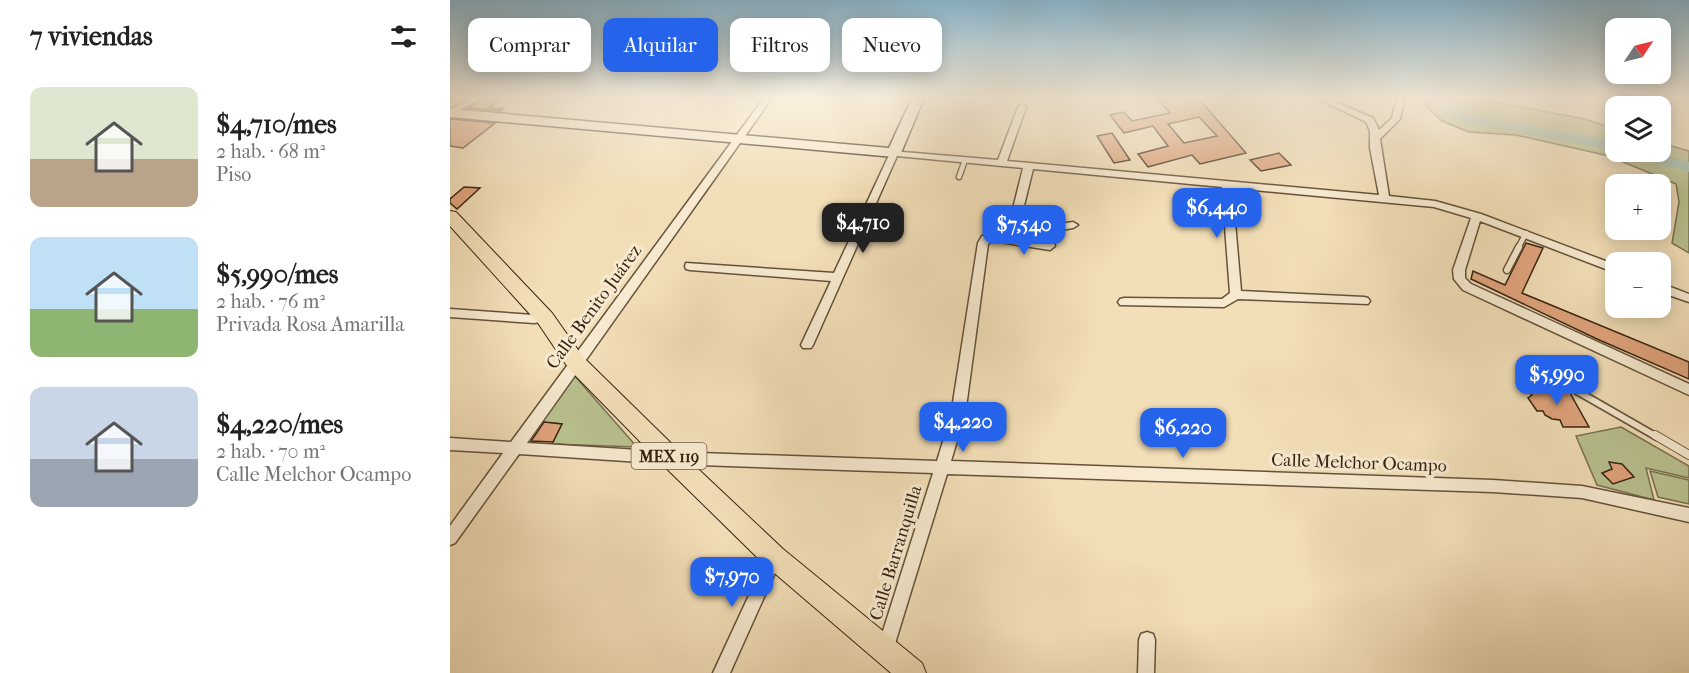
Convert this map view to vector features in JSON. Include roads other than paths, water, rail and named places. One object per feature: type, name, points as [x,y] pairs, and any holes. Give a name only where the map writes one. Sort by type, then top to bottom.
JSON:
[{"type":"main road","points":[[631,129],[894,153],[904,129]]},
{"type":"main road","name":"MEX 119","points":[[455,225],[545,318],[576,363],[671,458],[774,557],[912,673]]},
{"type":"street","name":"Calle Benito Juárez","points":[[450,537],[744,129]]},
{"type":"street","points":[[1002,161],[1014,129]]},
{"type":"street","points":[[1374,129],[1374,143],[1384,198]]},
{"type":"street","points":[[1374,143],[1386,129]]},
{"type":"street","points":[[807,345],[894,153],[1002,161],[1435,204],[1526,233],[1605,265]]},
{"type":"street","points":[[1008,237],[1029,165]]},
{"type":"street","points":[[1227,183],[1236,295]]},
{"type":"street","points":[[1478,216],[1459,270],[1460,279],[1467,287],[1689,390]]},
{"type":"street","points":[[1008,237],[1073,225]]},
{"type":"street","points":[[1008,237],[1050,246]]},
{"type":"street","name":"Calle Barranquilla","points":[[885,650],[958,415],[982,243],[986,239],[1008,237]]},
{"type":"street","points":[[690,266],[836,277]]},
{"type":"street","points":[[1671,291],[1689,298]]},
{"type":"street","points":[[1124,302],[1224,303],[1236,295],[1364,301]]},
{"type":"street","points":[[450,313],[545,318]]},
{"type":"street","name":"Calle Melchor Ocampo","points":[[450,444],[671,458],[1515,488],[1582,492],[1689,515]]},
{"type":"street","points":[[721,673],[774,557]]},
{"type":"street","points":[[1146,673],[1147,640]]},
{"type":"lane","points":[[959,177],[965,160]]},
{"type":"lane","points":[[1508,270],[1526,233]]},
{"type":"lane","points":[[1549,375],[1689,455]]},
{"type":"waterway","points":[[1524,129],[1605,144]]},
{"type":"waterway","points":[[1671,162],[1689,167]]}]
